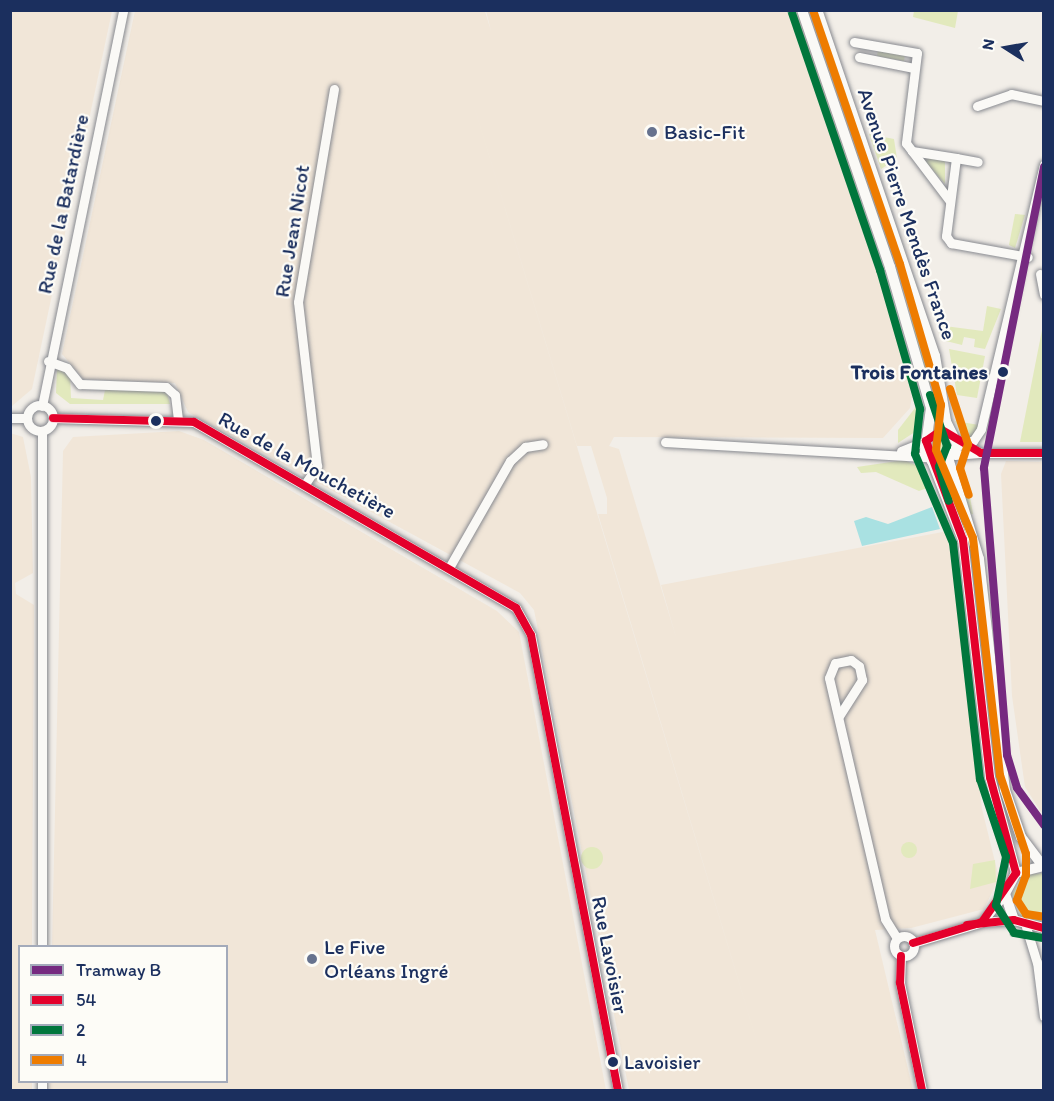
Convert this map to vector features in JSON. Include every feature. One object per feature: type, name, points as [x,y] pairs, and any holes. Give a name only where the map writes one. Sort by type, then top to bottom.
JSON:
[{"type":"main road","name":"Avenue Pierre Mendès France","points":[[802,10],[890,267],[931,408],[928,437],[930,459],[963,540],[990,777],[1016,873]]},
{"type":"main road","name":"Avenue Pierre Mendès France","points":[[817,10],[935,356],[953,437],[952,458]]},
{"type":"main road","points":[[928,437],[953,437]]},
{"type":"main road","points":[[930,459],[952,458],[979,559],[997,749],[1014,819],[1041,863],[1016,873],[1005,894],[1014,920],[1026,927],[1044,928]]},
{"type":"street","name":"Rue de la Batardière","points":[[42,406],[48,362],[123,10]]},
{"type":"street","points":[[854,42],[917,53],[906,143],[950,201]]},
{"type":"street","points":[[859,57],[914,68]]},
{"type":"street","name":"Rue Jean Nicot","points":[[305,484],[316,466],[297,302],[334,89]]},
{"type":"street","points":[[977,106],[1011,94],[1044,101]]},
{"type":"street","points":[[912,151],[978,162]]},
{"type":"street","points":[[956,159],[946,236],[951,243],[1024,265],[1042,273],[1044,295]]},
{"type":"street","points":[[1024,265],[1044,164]]},
{"type":"street","points":[[953,437],[977,438],[998,346],[1012,314],[1044,181]]},
{"type":"street","points":[[48,362],[64,366],[80,384],[166,387],[175,395],[178,418]]},
{"type":"street","points":[[27,418],[34,407],[42,406],[53,418],[42,431],[42,945]]},
{"type":"street","points":[[10,418],[27,418]]},
{"type":"street","points":[[27,418],[32,428],[42,431]]},
{"type":"street","name":"Rue de la Mouchetière","points":[[53,418],[178,418],[305,484],[450,566],[510,602],[522,615]]},
{"type":"street","points":[[901,451],[928,437]]},
{"type":"street","points":[[953,437],[981,453]]},
{"type":"street","points":[[665,442],[901,451],[930,459]]},
{"type":"street","points":[[450,566],[510,461],[521,449],[543,444]]},
{"type":"street","points":[[952,458],[981,453],[1044,453]]},
{"type":"street","name":"Rue Lavoisier","points":[[522,615],[531,635],[618,1090]]},
{"type":"street","points":[[839,716],[862,680],[859,666],[851,660],[835,663],[830,672],[839,716],[885,919],[897,938]]},
{"type":"street","points":[[982,922],[1005,894]]},
{"type":"street","points":[[914,942],[982,922],[1014,920]]},
{"type":"street","points":[[1026,927],[1037,962],[1044,1017]]},
{"type":"street","points":[[897,938],[907,936],[914,942]]},
{"type":"street","points":[[897,938],[893,947],[902,956],[900,983],[922,1090]]},
{"type":"street","points":[[902,956],[910,954],[914,942]]},
{"type":"shaded area","points":[[11,10],[112,11],[32,389],[12,406]]},
{"type":"shaded area","points":[[135,11],[485,11],[491,31],[486,11],[797,11],[851,165],[912,397],[910,408],[883,438],[614,437],[609,446],[619,449],[676,637],[661,585],[948,531],[982,809],[999,878],[984,909],[911,928],[875,930],[913,1090],[629,1090],[534,610],[520,593],[188,412],[175,383],[83,379],[62,354]],"holes":[[[461,63],[577,446],[591,446],[607,498],[607,514],[598,514],[760,1052]]]},
{"type":"shaded area","points":[[179,431],[204,440],[497,611],[519,632],[606,1090],[50,1090],[50,1083],[228,1083],[228,945],[52,945],[63,451],[73,437]]},
{"type":"shaded area","points":[[10,433],[23,437],[31,477],[33,573],[15,583],[16,594],[34,605],[32,945],[18,945],[18,1083],[32,1083],[32,1090],[10,1090]]},
{"type":"shaded area","points":[[1006,461],[1043,462],[1043,815],[1025,787],[1012,696],[1001,474]]},
{"type":"green space","points":[[914,11],[958,11],[955,28],[913,17]]},
{"type":"green space","points":[[878,50],[905,54],[904,61],[877,56]]},
{"type":"green space","points":[[869,134],[894,139],[897,159],[881,169]]},
{"type":"green space","points":[[927,156],[945,161],[945,184],[924,160]]},
{"type":"green space","points":[[1015,214],[1025,215],[1015,248],[1009,245]]},
{"type":"green space","points":[[987,306],[1001,309],[985,349],[974,347],[975,339],[964,337],[962,345],[942,340],[937,325],[983,331]]},
{"type":"green space","points":[[917,316],[932,372],[930,386],[910,319]]},
{"type":"green space","points":[[1043,325],[1043,442],[1020,442]]},
{"type":"green space","points":[[949,349],[985,356],[977,398],[957,395]]},
{"type":"green space","points":[[57,368],[70,375],[71,398],[103,400],[105,390],[150,388],[167,393],[170,404],[70,404],[56,393]]},
{"type":"green space","points":[[922,399],[921,428],[898,443],[898,430]]},
{"type":"green space","points":[[955,421],[979,425],[974,438],[963,438]]},
{"type":"green space","points":[[938,439],[944,439],[949,447],[947,453],[938,455],[933,450],[933,444]]},
{"type":"green space","points":[[904,460],[925,469],[927,488],[919,491],[876,472],[861,473],[857,467]]},
{"type":"green space","points":[[967,479],[973,514],[969,515],[957,483]]},
{"type":"green space","points":[[906,842],[912,842],[917,850],[915,856],[906,858],[901,853],[901,847]]},
{"type":"green space","points":[[588,847],[596,847],[603,854],[603,862],[596,869],[588,869],[581,862],[581,854]]},
{"type":"green space","points":[[995,860],[996,882],[970,889],[973,864]]},
{"type":"green space","points":[[1043,873],[1043,921],[1038,922],[1021,917],[1012,894],[1024,875]]},
{"type":"water","points":[[932,507],[940,529],[862,546],[854,521],[866,517],[888,524]]},
{"type":"tram line","name":"B","points":[[1044,167],[984,468],[1007,755],[1017,788],[1044,825]]},
{"type":"transit line","name":"4","points":[[813,10],[900,264],[941,405],[936,450],[973,538],[1000,775],[1026,854],[1026,875],[1017,900],[1026,914],[1044,917]]},
{"type":"transit line","name":"2","points":[[792,13],[880,270],[920,409],[915,454],[953,543],[980,779],[1006,857],[996,905],[1014,933],[1042,938]]},
{"type":"transit line","name":"4","points":[[950,389],[968,444],[960,468],[969,495]]},
{"type":"transit line","name":"2","points":[[930,395],[947,446],[939,467],[949,501]]},
{"type":"transit line","name":"54","points":[[53,418],[194,422],[516,608],[531,635],[618,1090]]},
{"type":"transit line","name":"54","points":[[913,943],[982,922],[1016,873],[990,777],[963,540],[926,441],[942,430],[981,453],[1044,453]]},
{"type":"transit line","name":"54","points":[[967,925],[1014,920],[1044,928]]},
{"type":"transit line","name":"54","points":[[901,956],[900,983],[922,1090]]},
{"type":"place","name":"Basic-Fit","points":[[652,132]]},
{"type":"place","name":"Trois Fontaines","points":[[1003,372]]},
{"type":"place","name":"Le Five Orléans Ingré","points":[[312,959]]},
{"type":"place","name":"Lavoisier","points":[[613,1062]]}]
